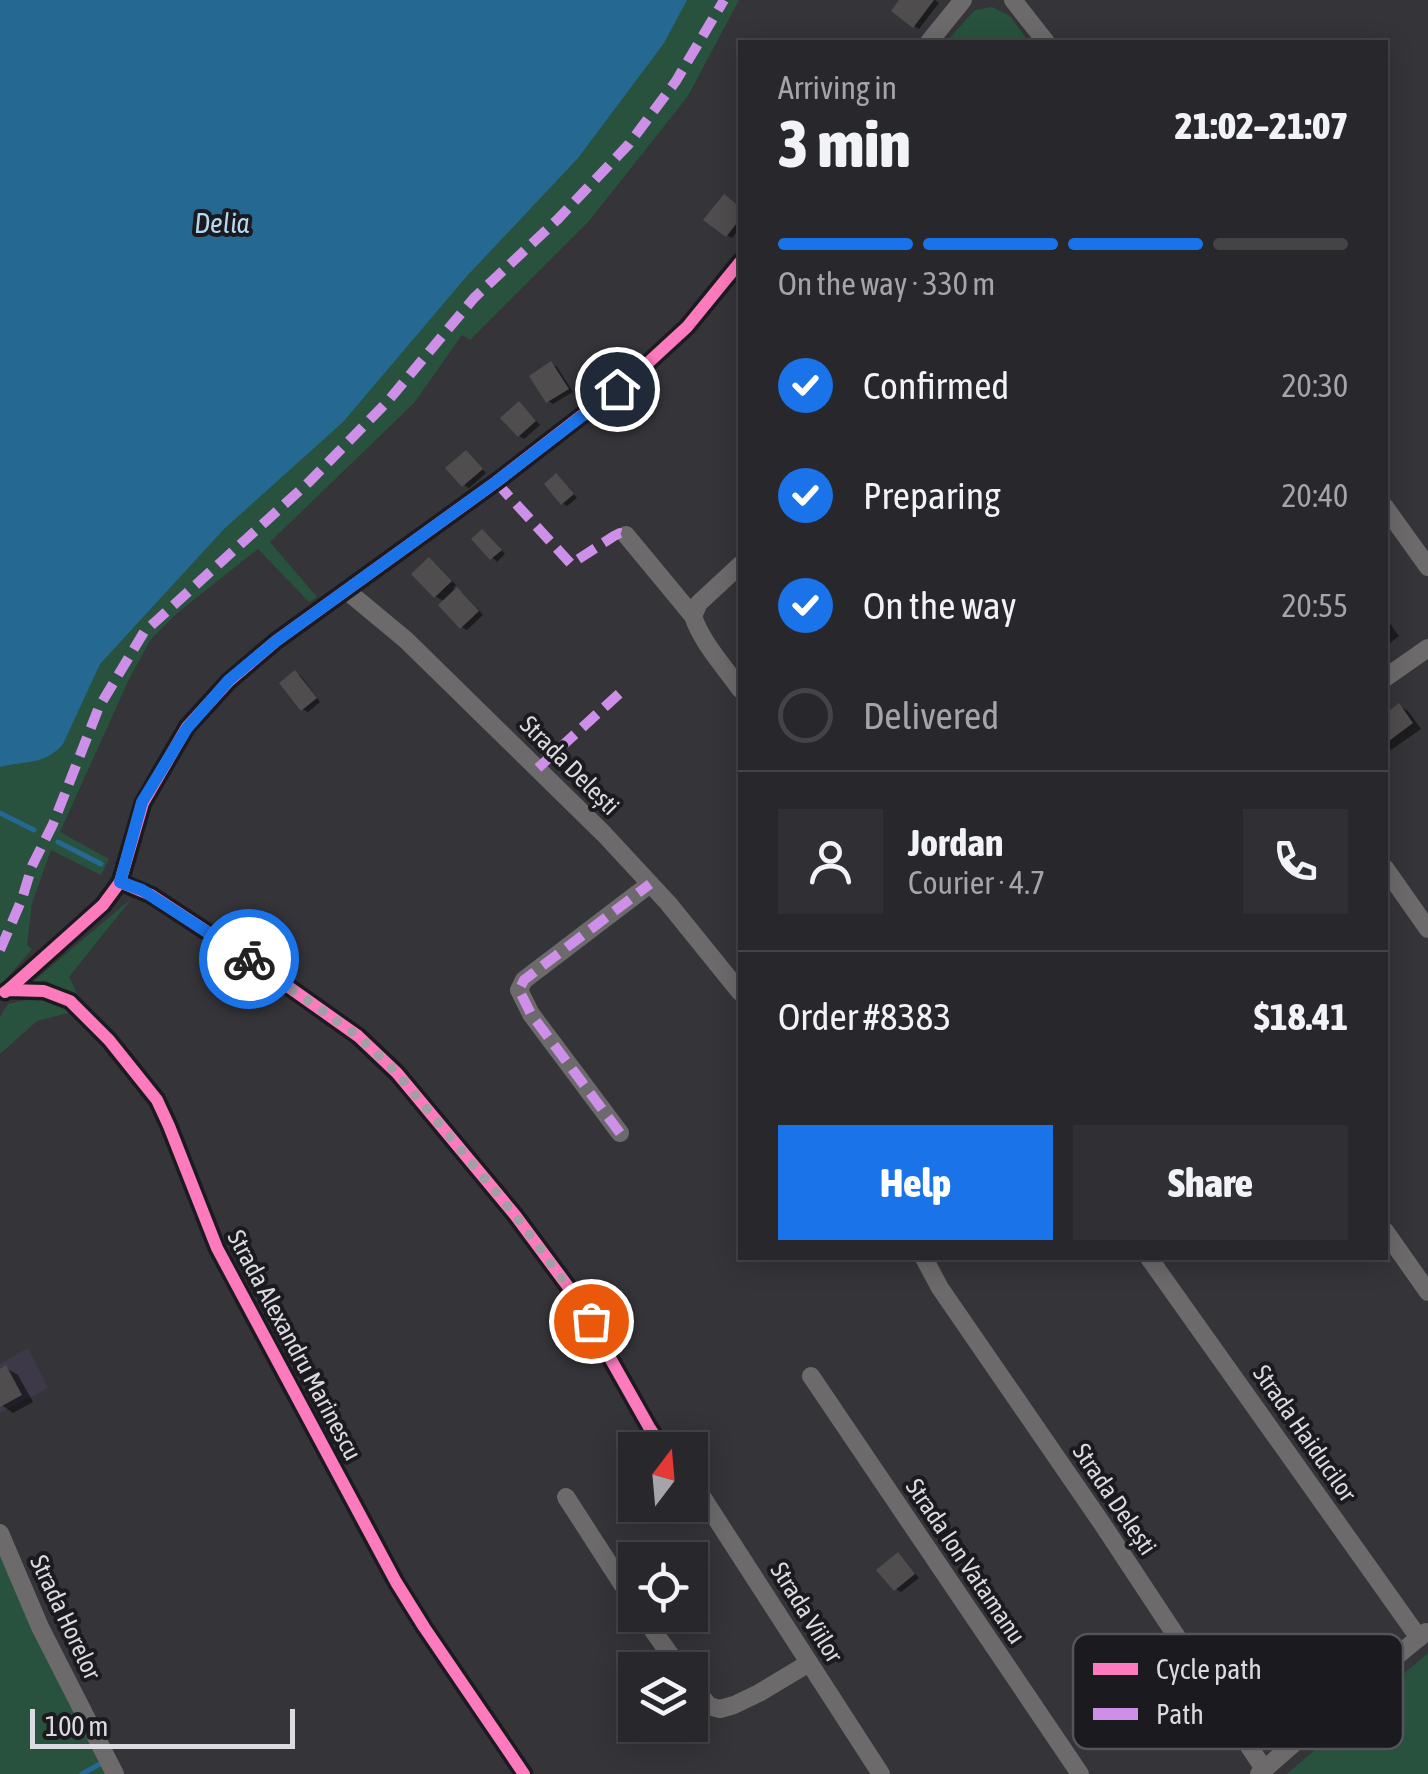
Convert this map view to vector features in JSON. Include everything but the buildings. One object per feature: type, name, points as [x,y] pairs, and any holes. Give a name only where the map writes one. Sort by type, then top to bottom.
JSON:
[{"type":"street","points":[[931,40],[964,0]]},
{"type":"street","points":[[1013,0],[1044,40]]},
{"type":"street","points":[[4,993],[102,905],[120,882],[142,802],[187,728],[229,680],[276,641],[510,472],[652,361],[687,327],[738,264]]},
{"type":"street","points":[[1388,511],[1428,567]]},
{"type":"street","points":[[626,535],[694,616],[709,646],[738,686]]},
{"type":"street","points":[[694,616],[699,604],[738,567]]},
{"type":"street","name":"Strada Delești","points":[[347,591],[406,640],[604,834],[738,990]]},
{"type":"street","points":[[1388,676],[1428,648]]},
{"type":"street","points":[[1388,872],[1428,930]]},
{"type":"street","points":[[120,882],[142,890],[260,966],[358,1036],[397,1073],[504,1201],[575,1296],[651,1432]]},
{"type":"street","points":[[620,1133],[531,1014],[519,990],[524,980],[650,884]]},
{"type":"street","name":"Strada Alexandru Marinescu","points":[[4,993],[44,991],[70,1000],[109,1040],[157,1100],[217,1248],[396,1582],[524,1774]]},
{"type":"street","points":[[1388,1235],[1428,1292]]},
{"type":"street","name":"Strada Delești","points":[[925,1260],[940,1288],[1173,1634]]},
{"type":"street","name":"Strada Haiducilor","points":[[1150,1260],[1424,1634]]},
{"type":"street","name":"Strada Ion Vatamanu","points":[[811,1376],[1080,1774]]},
{"type":"street","points":[[566,1497],[618,1578]]},
{"type":"street","name":"Strada Viilor","points":[[708,1506],[881,1774]]},
{"type":"street","name":"Strada Horelor","points":[[0,1532],[47,1640],[115,1774]]},
{"type":"street","points":[[1403,1652],[1424,1634]]},
{"type":"street","points":[[708,1706],[725,1708],[809,1663]]},
{"type":"street","name":"Strada Delești","points":[[1247,1749],[1262,1772]]},
{"type":"street","points":[[1262,1772],[1289,1749]]},
{"type":"shaded area","points":[[28,1348],[48,1388],[0,1413],[0,1364]]},
{"type":"green space","points":[[641,0],[739,0],[688,96],[589,221],[470,340],[462,335],[414,403],[270,542],[317,597],[309,602],[258,549],[176,614],[151,639],[60,832],[109,859],[101,875],[51,850],[32,903],[27,945],[32,949],[0,986],[0,767]]},
{"type":"green space","points":[[992,7],[1010,16],[1028,40],[948,40],[975,10]]},
{"type":"green space","points":[[132,898],[69,977],[77,993],[29,985]]},
{"type":"green space","points":[[35,998],[59,1002],[72,1012],[37,1021],[0,1054],[0,1017],[8,1004]]},
{"type":"green space","points":[[0,1553],[111,1774],[0,1774]]},
{"type":"green space","points":[[1428,1653],[1428,1774],[1287,1774],[1316,1749],[1403,1749],[1403,1674]]},
{"type":"water","name":"Delia","points":[[0,0],[687,0],[664,43],[578,158],[466,277],[343,422],[224,529],[100,664],[63,744],[42,759],[0,767]]},
{"type":"waterway","points":[[0,813],[34,830]]},
{"type":"waterway","points":[[58,842],[101,864]]},
{"type":"waterway","points":[[82,1774],[100,1764]]},
{"type":"marked path","points":[[0,950],[99,707],[144,632],[309,482],[388,401],[474,298],[558,219],[629,144],[676,81],[724,0]]},
{"type":"marked path","points":[[496,482],[571,564],[614,536],[626,535]]},
{"type":"marked path","points":[[538,768],[621,692]]},
{"type":"marked path","points":[[620,1133],[531,1014],[519,990],[524,980],[650,884]]},
{"type":"cycle path","points":[[8,990],[103,905],[120,882],[143,803],[187,727],[229,681],[276,641],[496,482],[638,372],[687,327],[738,264]]},
{"type":"cycle path","points":[[120,882],[151,895],[259,966],[358,1036],[397,1073],[515,1215],[575,1296],[652,1432]]},
{"type":"cycle path","points":[[5,992],[44,991],[70,1001],[109,1040],[157,1100],[217,1248],[396,1582],[524,1774]]},
{"type":"way so far","points":[[249,959],[358,1036],[418,1095],[515,1215],[591,1321]]},
{"type":"route","points":[[249,959],[142,890],[120,882],[142,802],[187,728],[229,680],[276,641],[617,389]]}]
